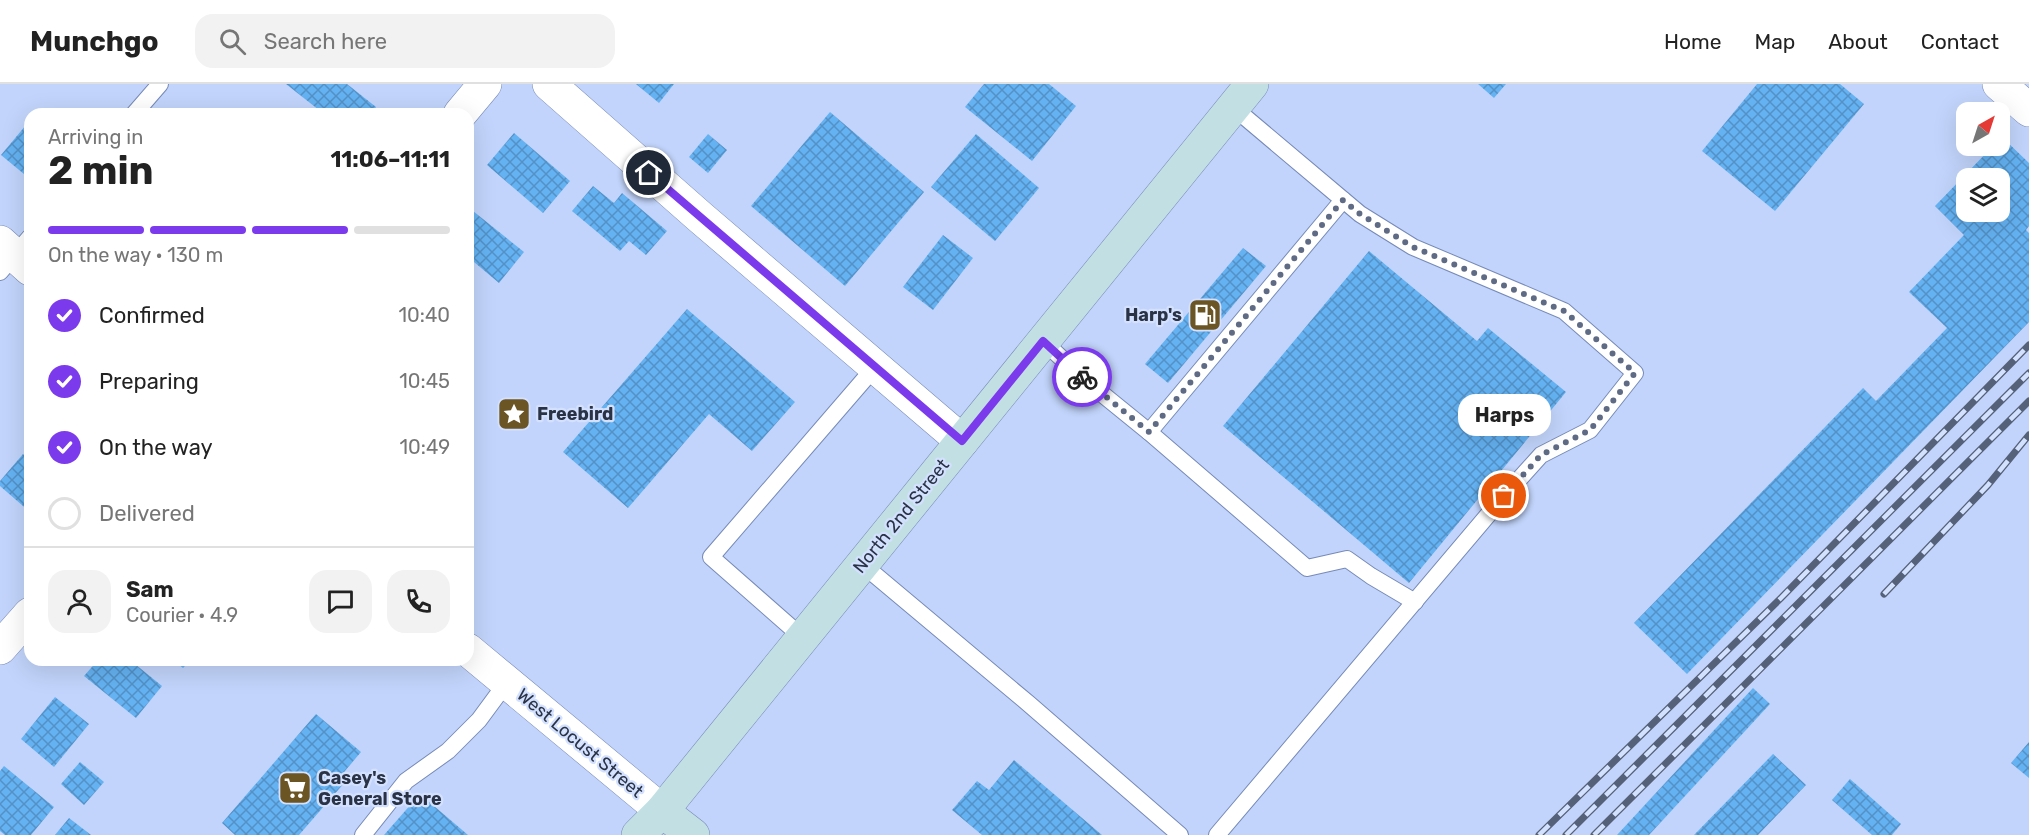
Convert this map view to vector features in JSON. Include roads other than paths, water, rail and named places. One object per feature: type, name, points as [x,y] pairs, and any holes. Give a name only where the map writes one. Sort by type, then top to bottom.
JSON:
[{"type":"main road","name":"North 2nd Street","points":[[638,835],[662,811],[1243,95]]},
{"type":"main road","name":"West Locust Street","points":[[662,811],[693,835]]},
{"type":"street","points":[[465,108],[485,84]]},
{"type":"street","points":[[549,84],[700,217],[962,441]]},
{"type":"street","points":[[1999,84],[2029,110]]},
{"type":"street","points":[[0,648],[24,621]]},
{"type":"street","name":"West Locust Street","points":[[474,655],[662,811]]},
{"type":"lane","points":[[139,108],[160,84]]},
{"type":"lane","points":[[1216,835],[1541,455],[1590,430],[1635,373],[1564,311],[1413,247],[1360,214],[1343,200],[1243,95]]},
{"type":"lane","points":[[1149,432],[1343,200]]},
{"type":"lane","points":[[1043,341],[1085,380],[1307,568],[1347,559],[1415,602]]},
{"type":"lane","points":[[802,637],[711,557],[875,367]]},
{"type":"lane","points":[[862,564],[1180,835]]},
{"type":"lane","points":[[363,835],[406,781],[448,752],[479,720],[507,682]]},
{"type":"railway","points":[[1539,835],[1781,598],[2029,345]]},
{"type":"railway","points":[[1566,835],[2029,373]]},
{"type":"railway","points":[[1594,835],[2029,401]]},
{"type":"railway","points":[[1884,594],[1988,485],[2029,435]]},
{"type":"place","name":"Harp's","points":[[1205,315]]},
{"type":"place","name":"Freebird","points":[[514,414]]},
{"type":"place","name":"Harps","points":[[1504,496]]},
{"type":"place","name":"Casey's General Store","points":[[295,788]]}]
